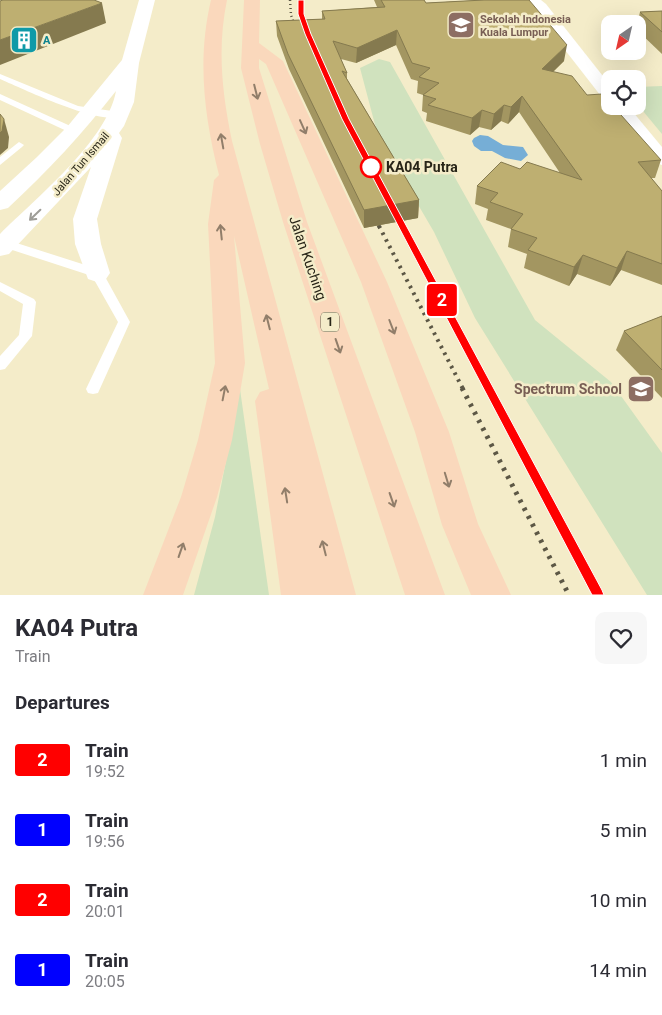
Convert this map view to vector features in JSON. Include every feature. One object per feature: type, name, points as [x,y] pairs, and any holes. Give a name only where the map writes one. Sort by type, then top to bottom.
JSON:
[{"type":"highway","points":[[219,0],[213,24],[213,90],[226,166],[336,595]]},
{"type":"highway","name":"Jalan Kuching","points":[[252,0],[250,68],[295,222],[425,595]]},
{"type":"highway","points":[[250,44],[274,61],[374,282],[432,432],[460,525],[490,595]]},
{"type":"highway","points":[[163,595],[172,576],[196,506],[215,440],[230,363],[225,270],[220,224],[226,166]]},
{"type":"highway","points":[[275,353],[268,381],[301,595]]},
{"type":"street","name":"Jalan Tun Ismail","points":[[1,244],[74,174],[116,121],[124,102],[130,63],[138,40],[141,19],[147,0]]},
{"type":"street","points":[[533,0],[541,7],[601,84]]},
{"type":"street","name":"Jalan Tun Ismail","points":[[0,203],[45,162],[74,131],[130,63]]},
{"type":"street","points":[[625,115],[662,159]]},
{"type":"street","points":[[98,273],[88,244],[85,218],[92,192],[111,147],[116,121]]},
{"type":"street","points":[[0,185],[18,179],[45,162]]},
{"type":"lane","points":[[0,76],[116,121]]},
{"type":"lane","points":[[0,97],[45,120],[74,131]]},
{"type":"lane","points":[[0,162],[19,145]]},
{"type":"lane","points":[[1,244],[36,252],[98,273],[124,322],[93,389]]},
{"type":"lane","points":[[0,286],[30,302],[25,336],[0,365]]},
{"type":"green space","points":[[379,59],[390,62],[535,320],[611,382],[662,453],[662,595],[647,595],[475,318],[434,232],[378,136],[360,68]]},
{"type":"green space","points":[[662,86],[662,134],[646,115],[646,87]]},
{"type":"green space","points":[[240,389],[269,595],[194,595],[215,517]]},
{"type":"water","points":[[480,135],[488,136],[503,145],[523,147],[528,155],[521,161],[505,158],[492,151],[481,151],[474,146],[472,141]]},
{"type":"building","points":[[94,0],[102,3],[0,40],[0,1]]},
{"type":"building","points":[[381,0],[424,0],[426,3],[529,0],[567,45],[542,69],[572,76],[587,95],[601,94],[601,115],[621,115],[661,160],[638,162],[662,191],[662,264],[627,251],[617,268],[583,255],[574,267],[528,250],[537,238],[511,229],[523,214],[490,202],[498,193],[477,186],[501,162],[520,169],[527,162],[582,180],[522,96],[511,107],[504,105],[494,114],[482,110],[472,118],[428,105],[436,99],[423,95],[439,83],[419,77],[430,68],[412,63],[397,30],[357,48],[333,41],[347,73],[342,71],[419,200],[364,210],[288,54],[276,21],[325,19],[322,11],[385,7]]},
{"type":"building","points":[[662,11],[662,32],[646,17],[646,15],[640,12]]},
{"type":"building","points":[[0,114],[4,119],[0,133]]},
{"type":"building","points":[[662,316],[662,370],[624,331]]},
{"type":"railway","points":[[290,0],[291,15],[297,33]]},
{"type":"railway","points":[[301,0],[301,14],[307,32]]},
{"type":"railway","points":[[400,221],[403,227]]},
{"type":"railway","points":[[379,226],[463,389]]},
{"type":"railway","points":[[403,226],[489,389]]},
{"type":"railway","points":[[462,388],[569,595]]},
{"type":"railway","points":[[488,388],[597,595]]},
{"type":"train","name":"2","points":[[301,0],[301,14],[308,34],[346,119],[597,595]]},
{"type":"place","name":"Sekolah Indonesia Kuala Lumpur","points":[[461,25]]},
{"type":"place","name":"A","points":[[24,40]]},
{"type":"place","name":"KA04 Putra","points":[[371,167]]},
{"type":"place","name":"Spectrum School","points":[[641,389]]}]
